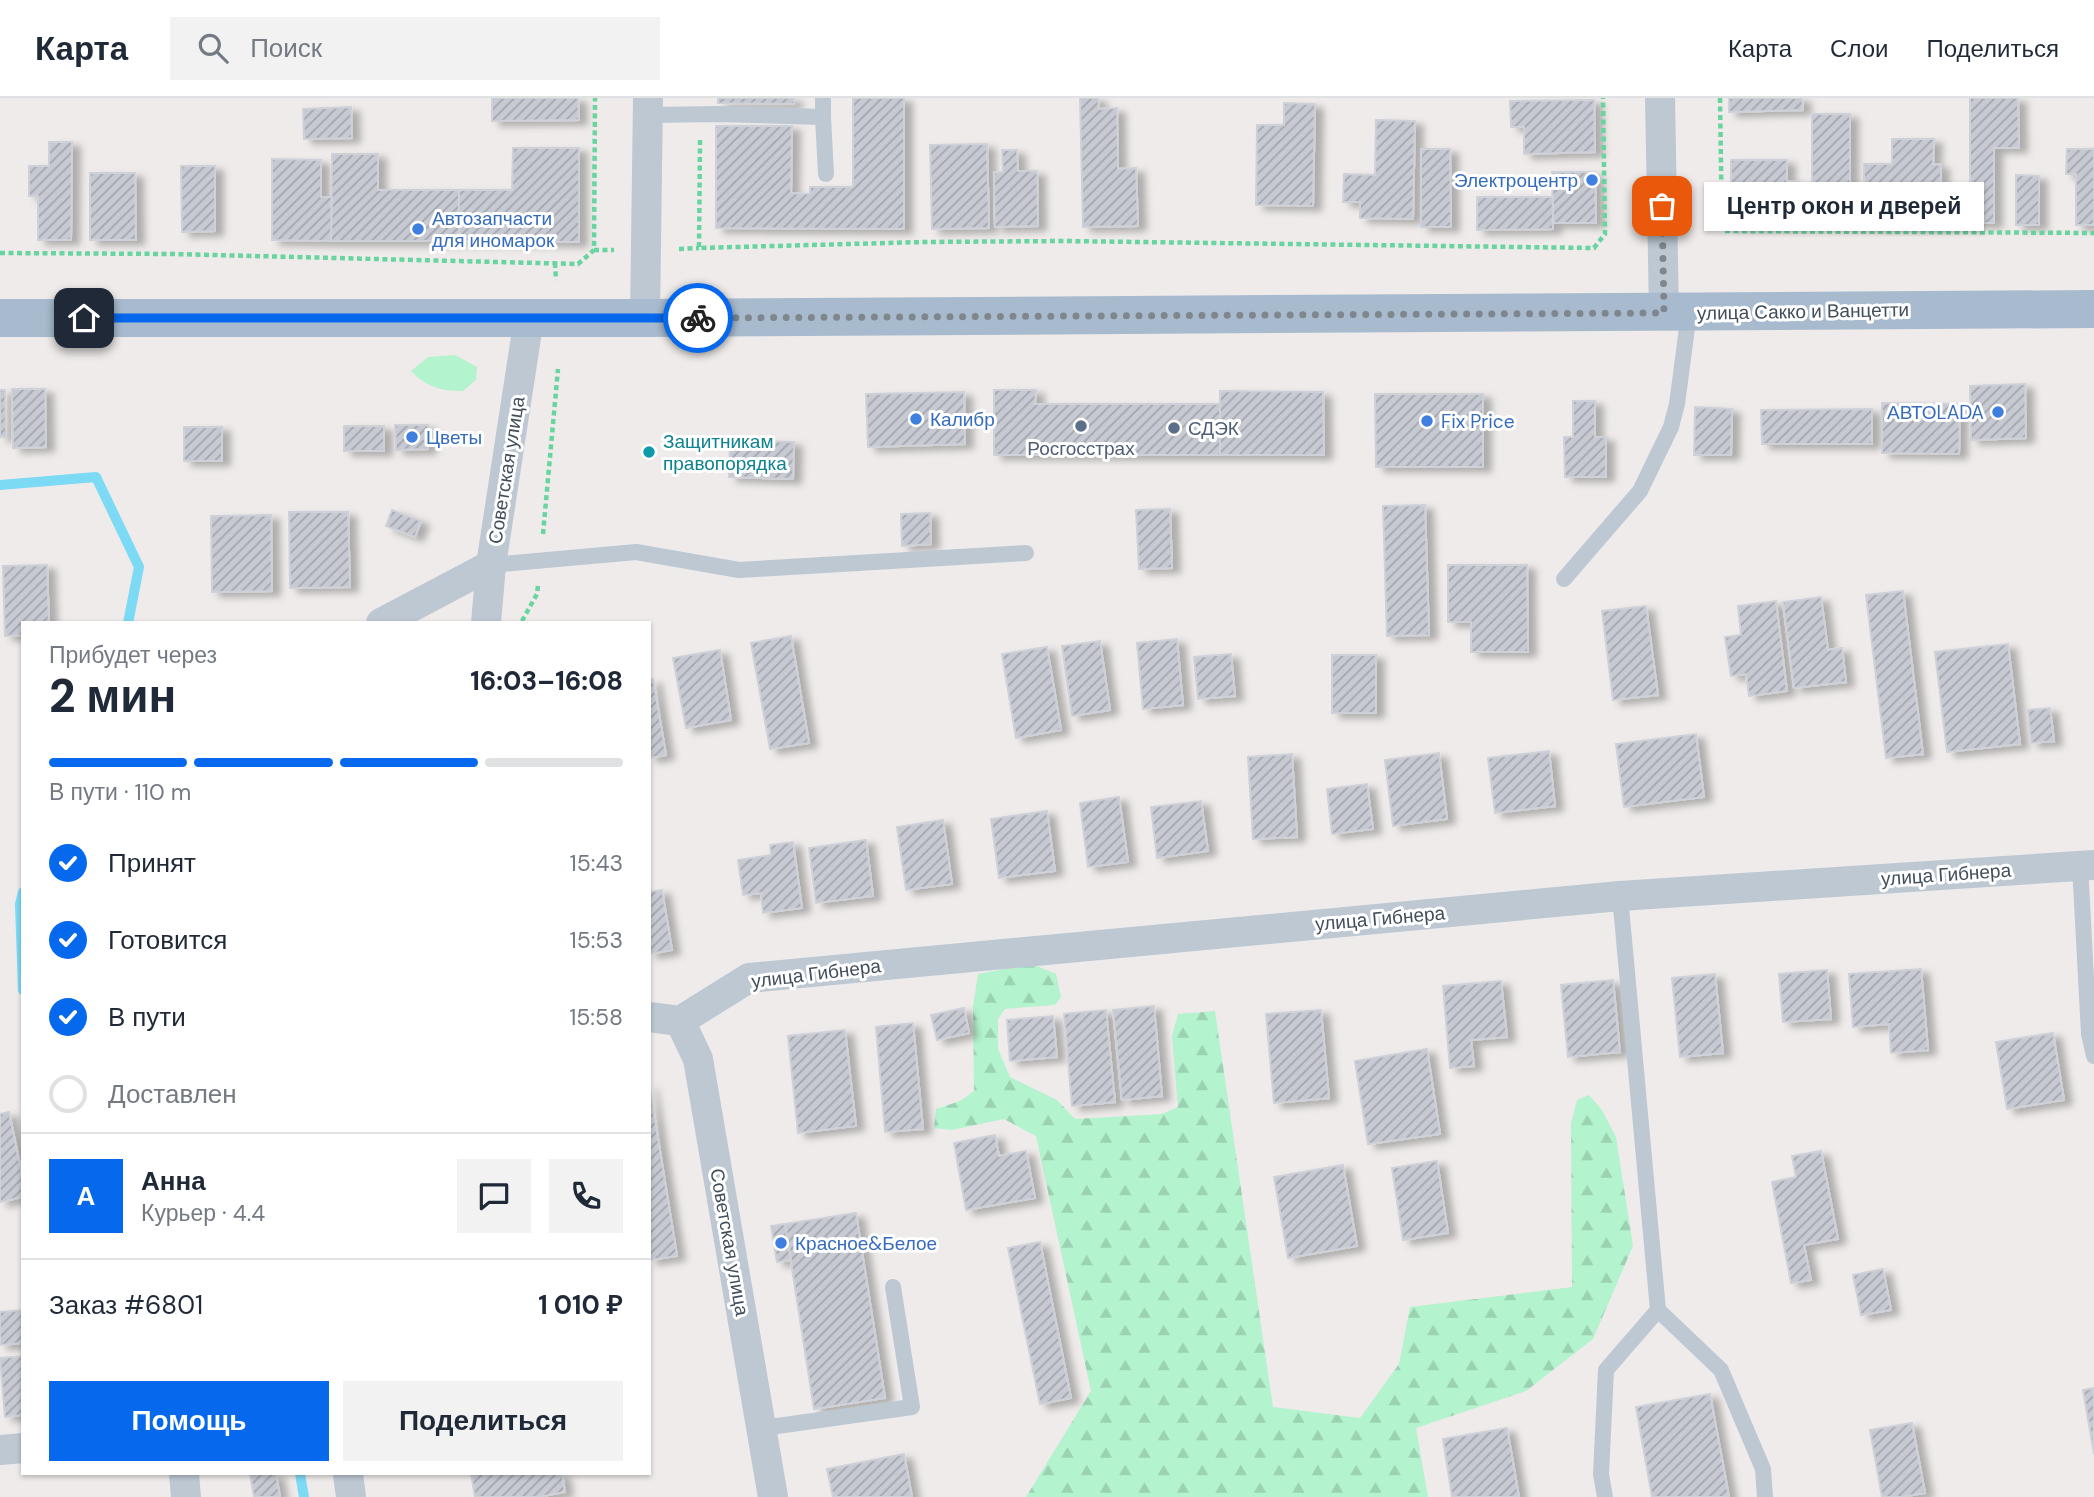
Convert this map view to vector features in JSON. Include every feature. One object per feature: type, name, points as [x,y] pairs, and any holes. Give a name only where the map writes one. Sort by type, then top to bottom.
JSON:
[{"type":"main road","name":"улица Сакко и Ванцетти","points":[[0,318],[645,318],[2094,309]]},
{"type":"street","points":[[1660,98],[1676,313]]},
{"type":"street","points":[[645,318],[648,106]]},
{"type":"street","name":"Советская улица","points":[[486,621],[491,565],[543,318]]},
{"type":"street","points":[[385,621],[491,565]]},
{"type":"street","name":"улица Гибнера","points":[[680,1021],[749,978],[1620,896],[2087,865]]},
{"type":"street","points":[[651,1017],[680,1021]]},
{"type":"street","name":"Советская улица","points":[[680,1021],[698,1059],[773,1497]]},
{"type":"street","points":[[0,1450],[21,1448]]},
{"type":"street","points":[[184,1475],[186,1497]]},
{"type":"street","points":[[348,1475],[351,1497]]},
{"type":"lane","points":[[823,98],[825,174]]},
{"type":"lane","points":[[648,106],[718,114],[823,117]]},
{"type":"lane","points":[[1564,579],[1640,491],[1671,427],[1677,404],[1676,313]]},
{"type":"lane","points":[[491,565],[636,552],[739,570],[1026,553]]},
{"type":"lane","points":[[2087,865],[2089,1034],[2094,1056]]},
{"type":"lane","points":[[1620,896],[1658,1310],[1721,1370],[1763,1469],[1765,1497]]},
{"type":"lane","points":[[763,1428],[912,1408],[893,1287]]},
{"type":"lane","points":[[1605,1497],[1601,1475],[1606,1370],[1658,1310]]},
{"type":"path","points":[[0,253],[173,254],[578,264],[594,250],[595,98]]},
{"type":"path","points":[[700,139],[699,248],[924,242],[1064,242],[1594,248],[1605,234],[1603,98]]},
{"type":"path","points":[[1720,98],[1721,231],[2094,233]]},
{"type":"path","points":[[522,621],[537,594],[559,363],[543,318],[555,263]]},
{"type":"green space","points":[[455,355],[477,367],[476,380],[463,391],[434,387],[411,371],[428,357]]},
{"type":"green space","points":[[1032,964],[1056,974],[1061,997],[1055,1005],[1005,1009],[998,1019],[998,1049],[1010,1077],[1057,1100],[1075,1119],[1162,1114],[1178,1107],[1172,1036],[1178,1014],[1215,1011],[1273,1407],[1360,1418],[1399,1364],[1410,1307],[1572,1287],[1571,1123],[1577,1100],[1589,1095],[1602,1110],[1616,1137],[1633,1246],[1593,1339],[1526,1391],[1416,1428],[1428,1497],[1026,1497],[1091,1391],[1036,1136],[1004,1119],[952,1130],[934,1128],[936,1109],[960,1101],[974,1091],[973,1007],[978,974]]},
{"type":"building","points":[[492,98],[578,98],[579,120],[492,121]]},
{"type":"building","points":[[718,98],[794,98],[794,104],[718,103]]},
{"type":"building","points":[[853,98],[904,98],[904,229],[716,228],[716,126],[792,126],[791,193],[810,194],[810,187],[853,187]]},
{"type":"building","points":[[1080,98],[1098,98],[1099,109],[1117,108],[1118,169],[1136,168],[1138,226],[1083,227]]},
{"type":"building","points":[[1729,98],[1802,98],[1803,110],[1729,112]]},
{"type":"building","points":[[1970,98],[2018,98],[2019,148],[1994,148],[1994,223],[1970,223]]},
{"type":"building","points":[[1594,100],[1595,152],[1524,154],[1524,127],[1511,127],[1510,101]]},
{"type":"building","points":[[1284,103],[1315,104],[1313,206],[1256,205],[1257,125],[1284,125]]},
{"type":"building","points":[[351,107],[352,138],[304,139],[303,109]]},
{"type":"building","points":[[1812,114],[1850,114],[1850,216],[1812,216]]},
{"type":"building","points":[[1376,120],[1415,121],[1413,219],[1360,218],[1360,202],[1343,202],[1344,174],[1375,175]]},
{"type":"building","points":[[1892,139],[1934,139],[1933,164],[1941,165],[1941,224],[1864,223],[1864,164],[1892,164]]},
{"type":"building","points":[[49,142],[72,142],[71,240],[38,240],[38,196],[29,196],[29,166],[49,166]]},
{"type":"building","points":[[987,144],[989,228],[932,229],[930,145]]},
{"type":"building","points":[[513,148],[579,148],[579,242],[459,241],[459,190],[512,190]]},
{"type":"building","points":[[1421,149],[1450,149],[1451,227],[1421,227]]},
{"type":"building","points":[[2067,149],[2094,149],[2094,225],[2076,225],[2076,174],[2066,174]]},
{"type":"building","points":[[1002,150],[1017,150],[1018,171],[1037,171],[1038,226],[995,227],[994,173],[1003,172]]},
{"type":"building","points":[[332,154],[378,154],[378,190],[459,190],[459,241],[331,241]]},
{"type":"building","points":[[272,159],[321,160],[321,197],[332,197],[331,241],[272,240]]},
{"type":"building","points":[[1731,160],[1787,160],[1787,181],[1799,182],[1799,223],[1731,223]]},
{"type":"building","points":[[181,166],[215,166],[215,231],[182,232]]},
{"type":"building","points":[[1552,172],[1595,172],[1596,223],[1553,223]]},
{"type":"building","points":[[90,173],[135,173],[136,240],[90,240]]},
{"type":"building","points":[[2016,175],[2039,176],[2039,225],[2016,225]]},
{"type":"building","points":[[1477,197],[1553,197],[1553,229],[1477,230]]},
{"type":"building","name":"АВТОLADA","points":[[2025,384],[2026,438],[1971,440],[1970,386]]},
{"type":"building","points":[[12,389],[45,389],[46,447],[13,448]]},
{"type":"building","points":[[0,390],[5,390],[6,437],[0,437]]},
{"type":"building","points":[[994,390],[1036,390],[1035,404],[1220,404],[1220,455],[994,455]]},
{"type":"building","points":[[1220,391],[1323,392],[1324,455],[1220,455]]},
{"type":"building","name":"Калибр","points":[[964,392],[965,444],[868,447],[866,394]]},
{"type":"building","points":[[1375,394],[1483,394],[1483,467],[1376,467]]},
{"type":"building","points":[[1573,401],[1595,401],[1595,437],[1606,437],[1606,477],[1565,477],[1564,437],[1573,437]]},
{"type":"building","points":[[1882,403],[1960,404],[1959,454],[1882,453]]},
{"type":"building","points":[[1695,407],[1732,409],[1731,455],[1694,455]]},
{"type":"building","points":[[1872,409],[1872,444],[1762,444],[1761,410]]},
{"type":"building","name":"Цветы","points":[[395,425],[428,425],[428,449],[396,450]]},
{"type":"building","points":[[344,426],[384,426],[384,451],[344,451]]},
{"type":"building","points":[[184,427],[222,427],[222,461],[184,461]]},
{"type":"building","points":[[730,440],[794,442],[793,479],[729,477]]},
{"type":"building","points":[[1425,505],[1429,635],[1387,636],[1383,506]]},
{"type":"building","points":[[1170,509],[1172,568],[1139,569],[1136,510]]},
{"type":"building","points":[[392,510],[421,521],[415,537],[386,526]]},
{"type":"building","points":[[289,512],[348,512],[350,587],[290,588]]},
{"type":"building","points":[[930,513],[931,544],[902,546],[901,514]]},
{"type":"building","points":[[271,515],[272,591],[212,592],[211,516]]},
{"type":"building","points":[[47,565],[49,621],[21,621],[21,635],[5,636],[3,566]]},
{"type":"building","points":[[1448,565],[1527,565],[1528,652],[1471,652],[1471,622],[1448,622]]},
{"type":"building","points":[[1903,591],[1923,754],[1886,758],[1866,595]]},
{"type":"building","points":[[1821,597],[1828,650],[1842,648],[1846,682],[1794,688],[1783,602]]},
{"type":"building","points":[[1776,601],[1787,691],[1749,696],[1746,674],[1731,676],[1725,637],[1741,635],[1738,606]]},
{"type":"building","points":[[1646,606],[1658,695],[1613,700],[1602,611]]},
{"type":"building","points":[[791,636],[809,743],[770,749],[751,643]]},
{"type":"building","points":[[1177,639],[1183,705],[1143,709],[1137,643]]},
{"type":"building","points":[[1100,641],[1110,710],[1072,716],[1062,646]]},
{"type":"building","points":[[2008,644],[2020,744],[1947,752],[1935,652]]},
{"type":"building","points":[[1047,647],[1061,730],[1016,738],[1002,654]]},
{"type":"building","points":[[720,650],[731,720],[686,728],[673,658]]},
{"type":"building","points":[[1231,654],[1235,696],[1198,699],[1194,657]]},
{"type":"building","points":[[1332,655],[1376,655],[1376,713],[1332,713]]},
{"type":"building","points":[[651,680],[666,755],[651,758]]},
{"type":"building","points":[[2050,708],[2054,741],[2031,743],[2028,710]]},
{"type":"building","points":[[1696,734],[1704,797],[1624,807],[1616,744]]},
{"type":"building","points":[[1549,751],[1555,806],[1495,813],[1488,758]]},
{"type":"building","points":[[1439,753],[1447,819],[1393,826],[1385,760]]},
{"type":"building","points":[[1292,754],[1297,837],[1253,839],[1248,757]]},
{"type":"building","points":[[1367,784],[1373,829],[1332,834],[1327,789]]},
{"type":"building","points":[[1119,797],[1128,862],[1088,867],[1080,803]]},
{"type":"building","points":[[1201,801],[1208,851],[1157,858],[1151,807]]},
{"type":"building","points":[[1047,811],[1055,871],[999,878],[991,819]]},
{"type":"building","points":[[943,820],[952,884],[906,890],[897,827]]},
{"type":"building","points":[[866,840],[873,896],[816,903],[809,848]]},
{"type":"building","points":[[793,842],[802,908],[763,913],[761,893],[743,895],[738,860],[771,855],[770,845]]},
{"type":"building","points":[[662,890],[672,950],[651,954],[651,892]]},
{"type":"building","points":[[1921,969],[1928,1050],[1891,1053],[1889,1024],[1853,1027],[1849,974]]},
{"type":"building","points":[[1827,970],[1831,1019],[1783,1022],[1779,974]]},
{"type":"building","points":[[1715,974],[1723,1053],[1680,1057],[1672,978]]},
{"type":"building","points":[[1613,980],[1620,1052],[1568,1057],[1561,985]]},
{"type":"building","points":[[1501,981],[1507,1037],[1471,1040],[1474,1066],[1450,1068],[1443,986]]},
{"type":"building","points":[[1154,1006],[1162,1096],[1122,1100],[1113,1010]]},
{"type":"building","points":[[964,1008],[969,1033],[937,1040],[931,1015]]},
{"type":"building","points":[[1106,1010],[1115,1102],[1072,1106],[1064,1014]]},
{"type":"building","points":[[1321,1010],[1329,1098],[1274,1103],[1266,1014]]},
{"type":"building","points":[[1053,1016],[1057,1057],[1010,1061],[1007,1020]]},
{"type":"building","points":[[913,1023],[923,1129],[885,1132],[876,1027]]},
{"type":"building","points":[[845,1030],[856,1126],[798,1133],[788,1036]]},
{"type":"building","points":[[2053,1033],[2064,1100],[2007,1109],[1996,1042]]},
{"type":"building","points":[[1427,1049],[1440,1134],[1368,1144],[1355,1061]]},
{"type":"building","points":[[651,1095],[677,1256],[651,1260]]},
{"type":"building","points":[[9,1112],[21,1169],[21,1197],[0,1202],[0,1114]]},
{"type":"building","points":[[995,1135],[999,1156],[1026,1151],[1035,1198],[966,1210],[954,1143]]},
{"type":"building","points":[[1821,1151],[1838,1239],[1804,1245],[1811,1280],[1791,1283],[1772,1182],[1796,1177],[1792,1156]]},
{"type":"building","points":[[1437,1161],[1448,1233],[1403,1240],[1392,1168]]},
{"type":"building","points":[[1343,1165],[1357,1246],[1288,1258],[1274,1177]]},
{"type":"building","points":[[856,1213],[885,1398],[814,1409],[785,1224]]},
{"type":"building","name":"Красное&Белое","points":[[785,1224],[791,1260],[777,1262],[771,1226]]},
{"type":"building","points":[[1040,1242],[1071,1398],[1040,1404],[1008,1248]]},
{"type":"building","points":[[1883,1269],[1891,1310],[1861,1315],[1853,1275]]},
{"type":"building","points":[[21,1310],[21,1343],[0,1345],[0,1312]]},
{"type":"building","points":[[21,1356],[21,1415],[5,1417],[0,1358]]},
{"type":"building","points":[[2094,1388],[2094,1454],[2083,1390]]},
{"type":"building","points":[[1710,1394],[1729,1497],[1652,1497],[1636,1407]]},
{"type":"building","points":[[1912,1423],[1925,1493],[1882,1497],[1870,1430]]},
{"type":"building","points":[[1507,1428],[1519,1497],[1452,1497],[1443,1439]]},
{"type":"building","points":[[904,1454],[912,1497],[833,1497],[827,1469]]},
{"type":"building","points":[[250,1475],[276,1475],[280,1497],[254,1497]]},
{"type":"building","points":[[471,1475],[562,1475],[565,1492],[538,1497],[475,1497]]},
{"type":"waterway","points":[[0,485],[96,477],[139,567],[128,621]]},
{"type":"waterway","points":[[21,900],[21,933]]},
{"type":"waterway","points":[[300,1475],[304,1497]]},
{"type":"way so far","points":[[698,318],[1664,313],[1662,206]]},
{"type":"place","name":"Электроцентр","points":[[1592,180]]},
{"type":"place","name":"Центр окон и дверей","points":[[1662,206]]},
{"type":"place","name":"Автозапчасти для иномарок","points":[[418,229]]},
{"type":"place","name":"АВТОLADA","points":[[1998,412]]},
{"type":"place","name":"Калибр","points":[[916,419]]},
{"type":"place","name":"Fix Price","points":[[1427,421]]},
{"type":"place","name":"Росгосстрах","points":[[1081,426]]},
{"type":"place","name":"СДЭК","points":[[1174,428]]},
{"type":"place","name":"Цветы","points":[[412,437]]},
{"type":"place","name":"Защитникам правопорядка","points":[[649,452]]},
{"type":"place","name":"Красное&Белое","points":[[781,1243]]},
{"type":"route","points":[[84,318],[698,318]]}]
